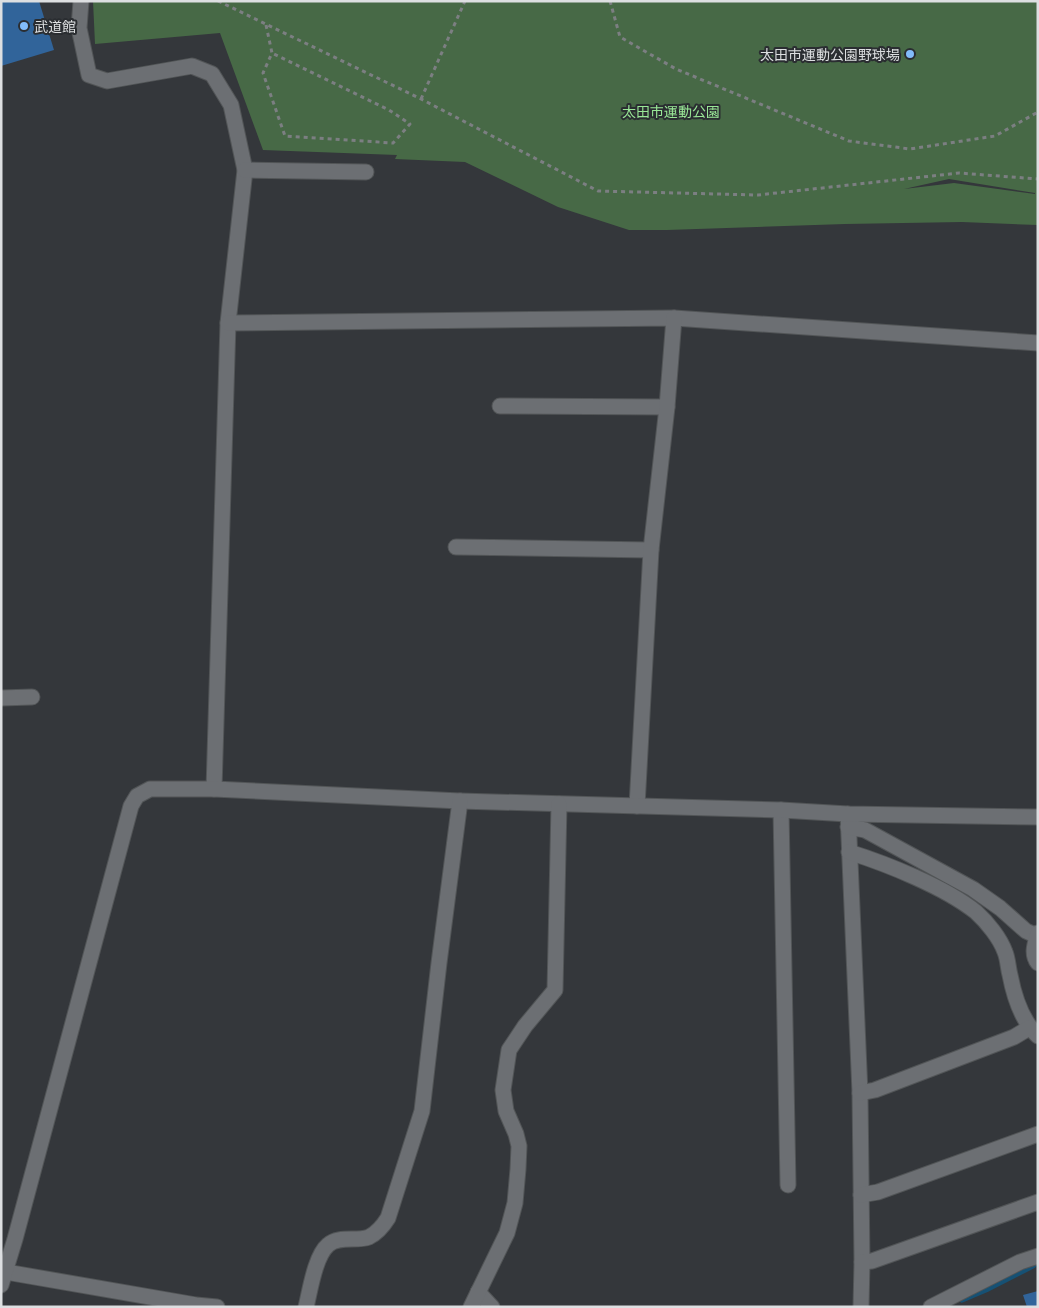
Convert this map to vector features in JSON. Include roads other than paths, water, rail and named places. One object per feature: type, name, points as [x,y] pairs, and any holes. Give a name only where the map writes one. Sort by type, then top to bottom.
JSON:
[{"type":"street","points":[[81,1],[78,28],[89,74],[106,81],[192,66],[212,74],[231,105],[245,170],[228,323],[214,789]]},
{"type":"street","points":[[245,170],[366,172]]},
{"type":"street","points":[[228,323],[674,318],[1038,343]]},
{"type":"street","points":[[637,806],[651,550],[667,406],[674,318]]},
{"type":"street","points":[[500,406],[667,406]]},
{"type":"street","points":[[456,547],[651,550]]},
{"type":"street","points":[[1,698],[32,697]]},
{"type":"street","points":[[217,1307],[196,1306],[4,1278],[8,1237],[131,806],[136,796],[150,789],[214,789],[460,801],[781,810],[848,820],[1038,817]]},
{"type":"street","points":[[306,1307],[320,1258],[327,1245],[336,1241],[368,1237],[382,1228],[388,1218],[422,1111],[460,801]]},
{"type":"street","points":[[471,1307],[507,1233],[515,1203],[518,1146],[516,1134],[506,1111],[503,1090],[509,1050],[525,1026],[554,990],[559,804]]},
{"type":"street","points":[[781,810],[788,1185]]},
{"type":"street","points":[[848,820],[860,1093],[861,1307]]},
{"type":"street","points":[[848,820],[974,889],[1000,908],[1026,931],[1037,934],[1033,954],[1038,963]]},
{"type":"street","points":[[849,852],[875,860],[942,891],[976,913],[994,933],[1005,953],[1014,992],[1033,1032],[986,1047],[875,1090],[860,1093]]},
{"type":"street","points":[[861,1195],[878,1192],[1038,1134]]},
{"type":"street","points":[[862,1262],[872,1261],[1038,1202]]},
{"type":"street","points":[[931,1307],[1020,1262],[1038,1256]]},
{"type":"street","points":[[478,1292],[492,1307]]},
{"type":"waterway","points":[[962,1299],[1033,1265]]},
{"type":"place","name":"武道館","points":[[24,26]]},
{"type":"place","name":"太田市運動公園野球場","points":[[910,54]]},
{"type":"park label","name":"太田市運動公園","points":[[671,111]]}]
